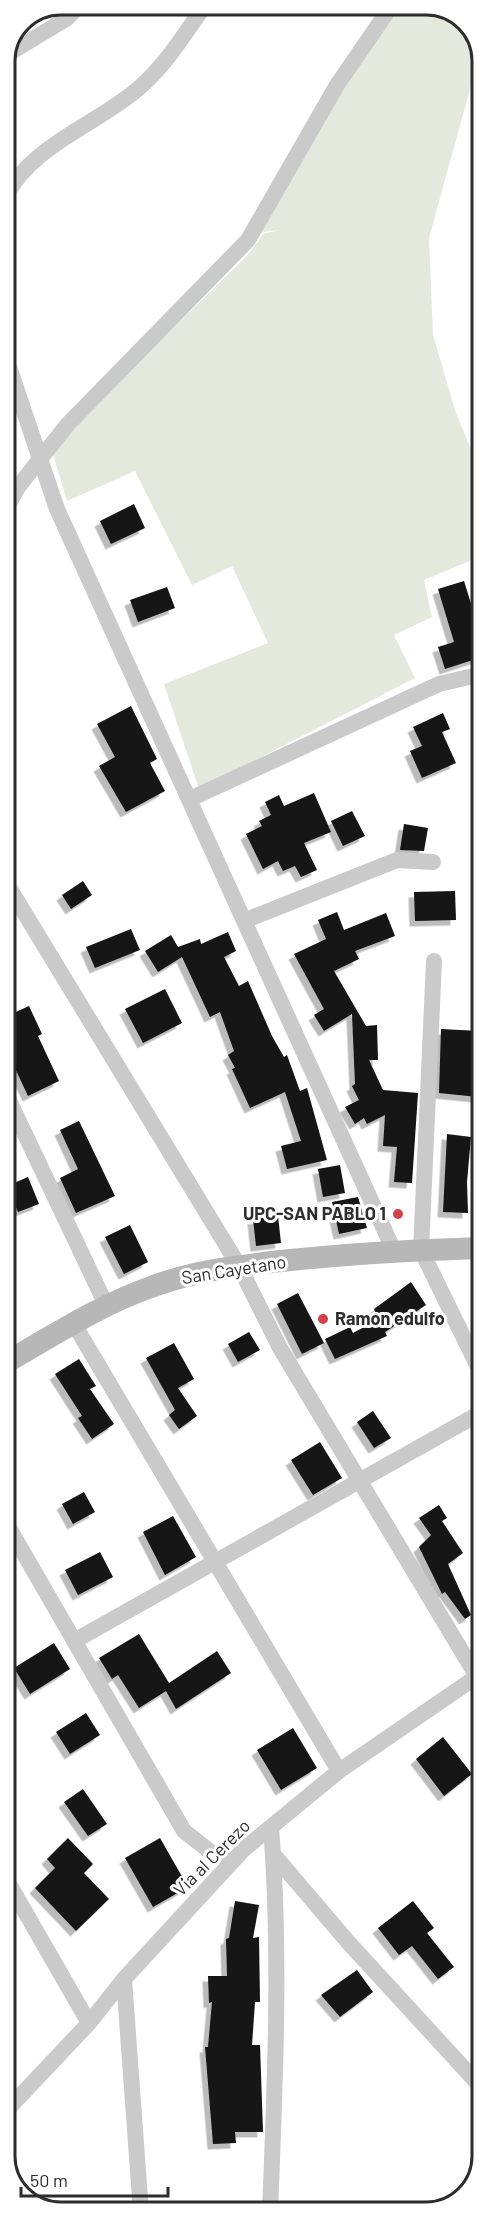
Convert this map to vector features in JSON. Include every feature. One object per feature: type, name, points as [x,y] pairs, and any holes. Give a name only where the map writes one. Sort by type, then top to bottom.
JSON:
[{"type":"main road","name":"San Cayetano","points":[[15,1357],[107,1307],[170,1280],[239,1266],[394,1251],[472,1248]]},
{"type":"street","points":[[17,49],[70,15]]},
{"type":"street","points":[[15,182],[26,167],[59,139],[112,109],[141,87],[159,68],[198,15]]},
{"type":"street","points":[[15,493],[39,456],[68,424],[248,240],[337,85],[385,15]]},
{"type":"street","points":[[15,383],[57,509],[246,920],[394,1251]]},
{"type":"street","points":[[190,799],[439,684],[472,676]]},
{"type":"street","points":[[246,920],[397,860],[433,862]]},
{"type":"street","points":[[15,897],[239,1266],[280,1348],[472,1665]]},
{"type":"street","points":[[434,961],[421,1250],[472,1355]]},
{"type":"street","points":[[15,1113],[107,1307]]},
{"type":"street","points":[[74,1324],[339,1770]]},
{"type":"street","points":[[74,1641],[215,1564],[472,1418]]},
{"type":"street","points":[[15,1538],[184,1832],[212,1853],[233,1860]]},
{"type":"street","name":"Via al Cerezo","points":[[15,2102],[89,2023],[124,1979],[233,1860],[339,1770],[472,1683]]},
{"type":"street","points":[[270,2202],[278,2015],[271,1827]]},
{"type":"street","points":[[273,1854],[348,1942],[446,2044],[472,2076]]},
{"type":"street","points":[[15,1894],[89,2023]]},
{"type":"street","points":[[124,1979],[140,2202]]},
{"type":"shaded area","points":[[392,15],[429,15],[444,18],[463,33],[470,46],[472,82],[429,238],[433,335],[455,410],[472,452],[472,560],[424,580],[432,617],[394,635],[415,678],[199,789],[164,684],[268,643],[232,566],[192,585],[135,471],[67,501],[51,447],[248,255],[263,234],[280,230],[263,232],[255,225]]},
{"type":"building","points":[[134,504],[145,528],[111,544],[100,521]]},
{"type":"building","points":[[464,581],[472,607],[472,660],[445,669],[438,647],[454,642],[438,589]]},
{"type":"building","points":[[167,587],[175,608],[138,622],[130,600]]},
{"type":"building","points":[[131,706],[157,759],[150,763],[165,791],[126,812],[99,766],[115,757],[97,724]]},
{"type":"building","points":[[443,713],[450,729],[442,732],[456,763],[422,778],[410,751],[422,746],[413,727]]},
{"type":"building","points":[[314,793],[331,832],[304,843],[317,870],[301,877],[295,866],[283,871],[278,861],[263,869],[246,834],[262,826],[259,821],[271,815],[265,802],[279,795],[284,806]]},
{"type":"building","points":[[352,811],[365,836],[343,846],[331,821]]},
{"type":"building","points":[[404,824],[428,828],[424,851],[400,850]]},
{"type":"building","points":[[83,881],[92,895],[71,909],[62,895]]},
{"type":"building","points":[[455,891],[456,920],[415,921],[414,892]]},
{"type":"building","points":[[337,912],[344,930],[386,913],[395,936],[355,951],[359,959],[334,971],[366,1026],[377,1025],[378,1060],[369,1060],[383,1090],[418,1093],[412,1183],[394,1182],[397,1147],[383,1146],[385,1115],[367,1124],[364,1118],[355,1124],[345,1107],[359,1100],[352,1086],[355,1084],[352,1014],[324,1031],[314,1015],[324,1009],[294,954],[326,939],[318,920]]},
{"type":"building","points":[[131,929],[140,950],[95,968],[86,947]]},
{"type":"building","points":[[228,932],[236,951],[224,957],[239,986],[248,981],[272,1036],[284,1057],[287,1055],[300,1091],[307,1088],[327,1160],[287,1169],[281,1146],[301,1141],[285,1092],[250,1108],[232,1069],[235,1068],[228,1055],[234,1051],[220,1012],[210,1017],[182,957],[158,972],[145,951],[171,935],[178,947],[200,939],[201,944]]},
{"type":"building","points":[[165,989],[182,1023],[143,1043],[125,1009]]},
{"type":"building","points":[[29,1006],[42,1034],[38,1036],[59,1081],[28,1096],[15,1068],[15,1012]]},
{"type":"building","points":[[441,1029],[472,1031],[472,1096],[439,1093]]},
{"type":"building","points":[[79,1121],[115,1196],[76,1213],[60,1178],[78,1169],[60,1130]]},
{"type":"building","points":[[447,1134],[471,1137],[467,1182],[468,1213],[443,1212]]},
{"type":"building","points":[[340,1165],[345,1193],[323,1197],[318,1169]]},
{"type":"building","points":[[28,1177],[39,1204],[18,1212],[15,1205],[15,1183]]},
{"type":"building","points":[[358,1197],[367,1228],[339,1234],[332,1202]]},
{"type":"building","points":[[278,1216],[281,1243],[256,1246],[253,1219]]},
{"type":"building","points":[[130,1225],[148,1262],[124,1274],[105,1237]]},
{"type":"building","points":[[411,1282],[426,1305],[385,1332],[387,1336],[335,1359],[325,1339],[350,1327],[353,1333],[379,1319],[374,1309]]},
{"type":"building","points":[[298,1293],[324,1343],[302,1354],[277,1304]]},
{"type":"building","points":[[249,1332],[260,1350],[238,1362],[228,1344]]},
{"type":"building","points":[[174,1343],[194,1379],[178,1388],[197,1416],[179,1429],[169,1415],[175,1410],[146,1358]]},
{"type":"building","points":[[79,1359],[96,1386],[90,1389],[114,1424],[92,1439],[78,1418],[82,1416],[55,1374]]},
{"type":"building","points":[[373,1411],[391,1438],[374,1448],[357,1422]]},
{"type":"building","points":[[320,1442],[342,1478],[313,1495],[291,1460]]},
{"type":"building","points":[[84,1492],[95,1512],[73,1524],[62,1504]]},
{"type":"building","points":[[439,1505],[447,1518],[442,1521],[463,1553],[448,1564],[471,1615],[465,1619],[445,1592],[442,1594],[419,1547],[431,1535],[419,1518]]},
{"type":"building","points":[[173,1516],[196,1557],[165,1575],[143,1532]]},
{"type":"building","points":[[100,1552],[113,1577],[78,1595],[65,1570]]},
{"type":"building","points":[[139,1634],[169,1683],[217,1651],[231,1673],[176,1709],[166,1691],[139,1708],[118,1675],[112,1679],[99,1658]]},
{"type":"building","points":[[54,1643],[70,1669],[30,1694],[15,1667]]},
{"type":"building","points":[[86,1713],[100,1735],[70,1754],[56,1732]]},
{"type":"building","points":[[293,1728],[317,1768],[281,1790],[257,1750]]},
{"type":"building","points":[[443,1737],[472,1774],[444,1796],[416,1759]]},
{"type":"building","points":[[83,1789],[107,1824],[88,1836],[64,1802]]},
{"type":"building","points":[[68,1838],[93,1864],[84,1873],[109,1899],[76,1931],[35,1888],[55,1868],[47,1859]]},
{"type":"building","points":[[160,1838],[188,1887],[153,1907],[125,1858]]},
{"type":"building","points":[[235,1901],[259,1905],[253,1938],[259,1937],[260,2002],[255,2002],[252,2045],[260,2045],[263,2132],[235,2132],[236,2143],[213,2144],[205,2047],[208,2047],[212,2002],[209,2003],[208,1976],[227,1976],[226,1939],[229,1938]]},
{"type":"building","points":[[413,1901],[434,1928],[427,1933],[454,1967],[438,1979],[412,1946],[399,1955],[378,1928]]},
{"type":"building","points":[[357,1970],[373,1992],[340,2017],[321,1995]]},
{"type":"place","name":"UPC-SAN PABLO 1","points":[[398,1214]]},
{"type":"place","name":"Ramon edulfo","points":[[323,1319]]}]
